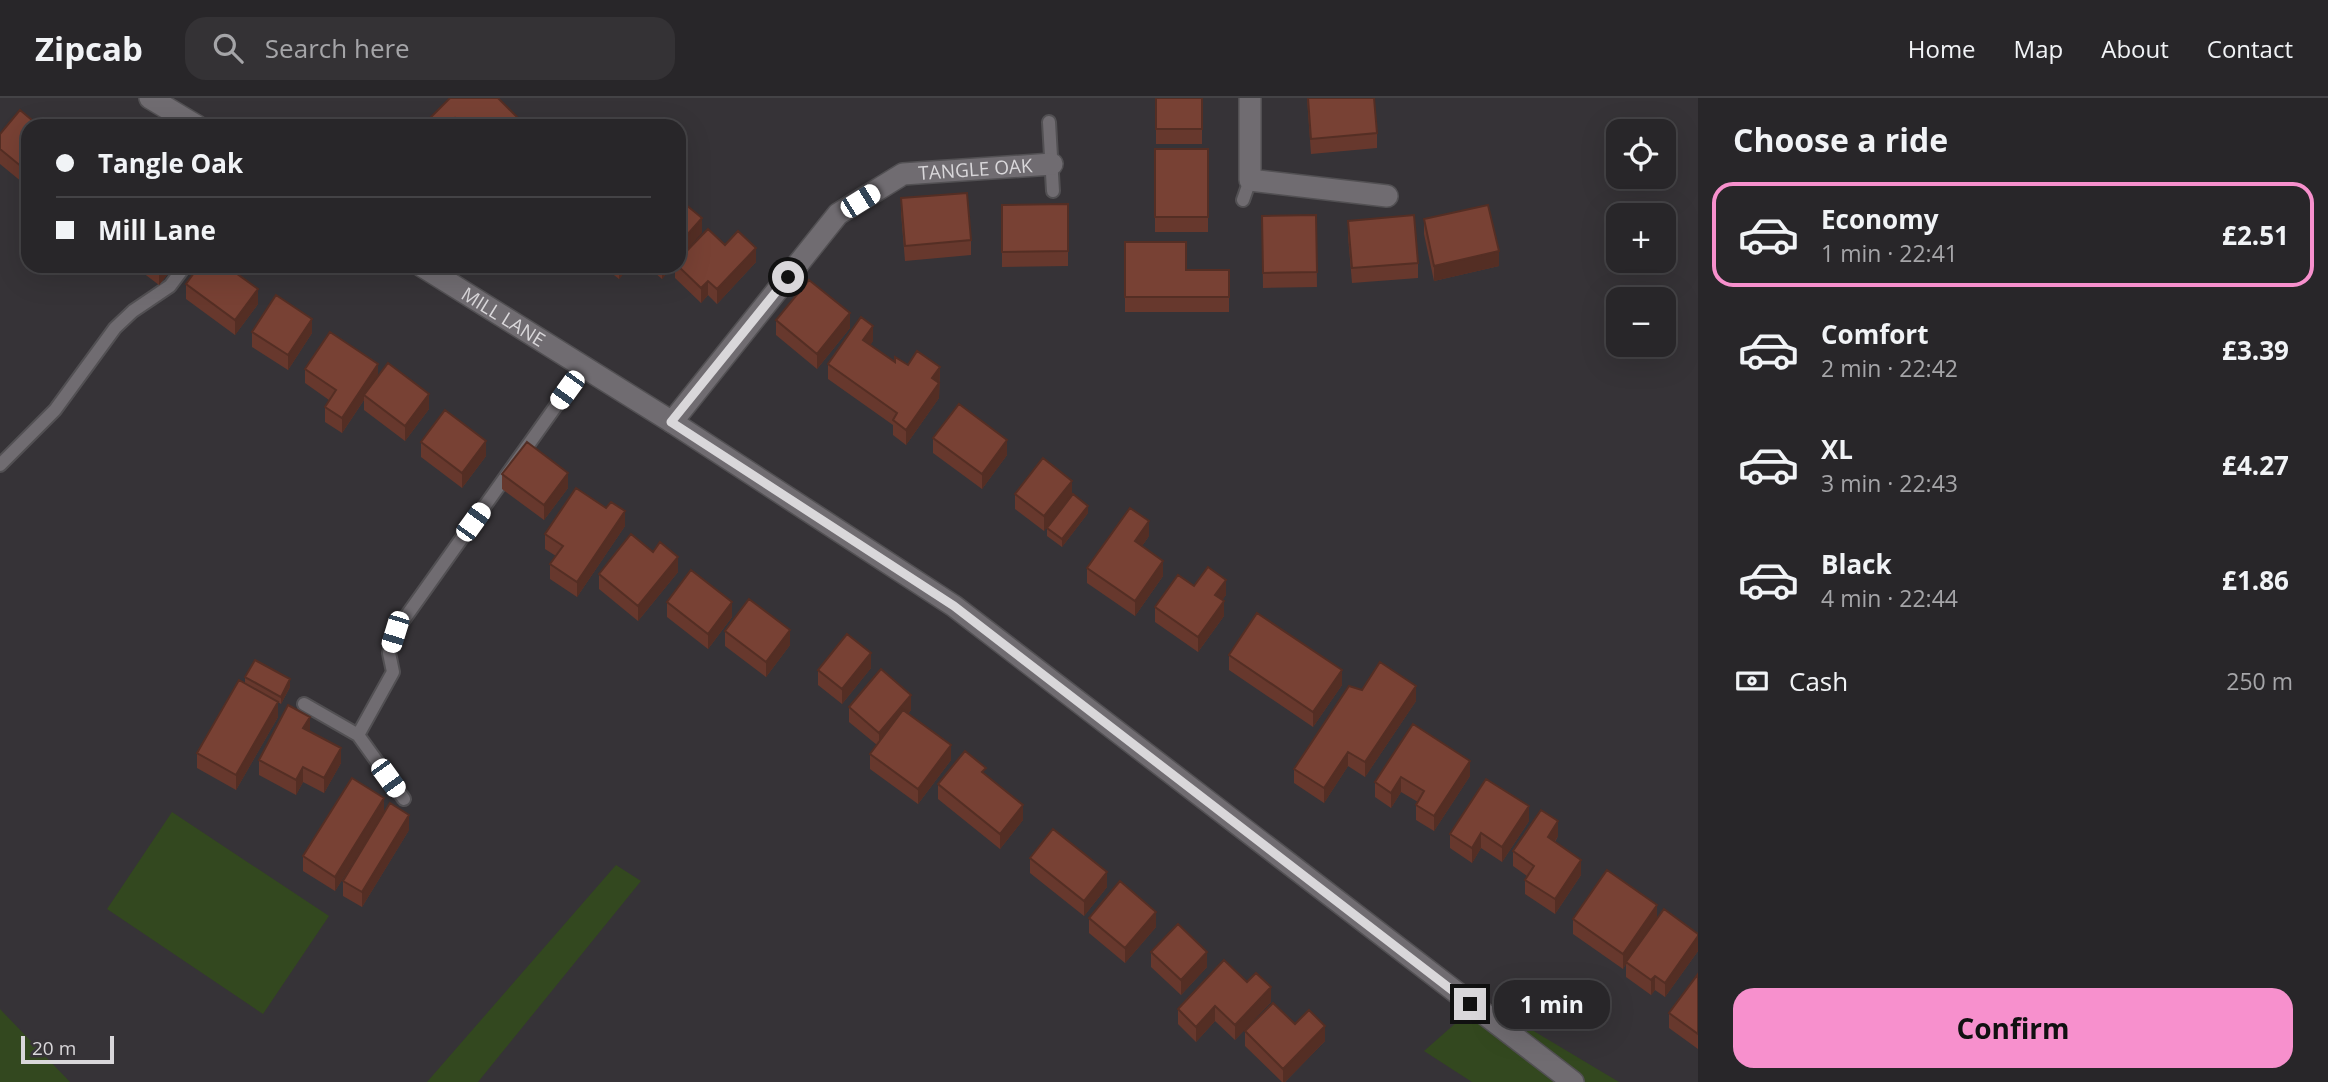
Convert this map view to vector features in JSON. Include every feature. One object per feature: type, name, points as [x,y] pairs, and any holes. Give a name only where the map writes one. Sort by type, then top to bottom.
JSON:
[{"type":"street","points":[[150,98],[185,119]]},
{"type":"street","points":[[1250,98],[1247,190],[1387,196]]},
{"type":"street","name":"TANGLE OAK","points":[[671,422],[838,214],[904,174],[1052,164]]},
{"type":"street","name":"MILL LANE","points":[[433,273],[671,422],[954,606],[1573,1082]]},
{"type":"lane","points":[[1049,122],[1054,191]]},
{"type":"lane","points":[[0,465],[55,410],[115,328],[133,311],[170,286],[180,273]]},
{"type":"lane","points":[[358,735],[393,672],[388,653],[395,632],[583,368]]},
{"type":"lane","points":[[304,704],[358,735],[404,799]]},
{"type":"green space","points":[[172,812],[329,916],[263,1014],[107,909]]},
{"type":"green space","points":[[616,865],[641,881],[478,1082],[427,1082]]},
{"type":"green space","points":[[1482,1000],[1619,1082],[1472,1082],[1424,1051]]},
{"type":"green space","points":[[0,1009],[70,1082],[0,1082]]},
{"type":"building","points":[[450,98],[498,98],[519,119],[455,118],[429,119]]},
{"type":"building","points":[[1156,98],[1202,98],[1202,129],[1156,129]]},
{"type":"building","points":[[1308,98],[1374,98],[1377,133],[1311,139]]},
{"type":"building","points":[[20,110],[31,119],[21,119],[21,166],[0,149],[0,134]]},
{"type":"building","points":[[1155,149],[1208,149],[1208,217],[1155,217]]},
{"type":"building","points":[[967,193],[971,240],[905,246],[901,198]]},
{"type":"building","points":[[1068,204],[1068,251],[1002,252],[1002,205]]},
{"type":"building","points":[[686,205],[702,218],[686,236]]},
{"type":"building","points":[[1488,205],[1499,251],[1434,266],[1424,219]]},
{"type":"building","points":[[1316,215],[1317,272],[1263,273],[1262,216]]},
{"type":"building","points":[[1414,215],[1418,263],[1352,268],[1348,221]]},
{"type":"building","points":[[708,229],[725,245],[738,231],[756,248],[717,289],[708,281],[701,288],[685,273],[686,252]]},
{"type":"building","points":[[1125,242],[1186,242],[1186,270],[1229,270],[1229,297],[1125,297]]},
{"type":"building","points":[[194,273],[236,273],[258,289],[235,320],[186,284]]},
{"type":"building","points":[[809,280],[850,313],[817,354],[776,320]]},
{"type":"building","points":[[276,295],[312,319],[288,355],[252,332]]},
{"type":"building","points":[[861,317],[873,326],[863,340],[895,362],[895,357],[908,365],[917,351],[940,367],[932,378],[939,383],[906,430],[893,420],[897,413],[828,364]]},
{"type":"building","points":[[330,332],[378,364],[342,418],[325,407],[336,390],[305,369]]},
{"type":"building","points":[[388,363],[429,394],[405,426],[364,395]]},
{"type":"building","points":[[959,404],[1007,440],[982,474],[933,438]]},
{"type":"building","points":[[445,410],[486,441],[462,473],[421,442]]},
{"type":"building","points":[[527,442],[568,473],[544,505],[502,474]]},
{"type":"building","points":[[1043,458],[1072,481],[1044,516],[1015,494]]},
{"type":"building","points":[[576,488],[606,508],[611,502],[625,511],[577,582],[550,564],[563,546],[545,534]]},
{"type":"building","points":[[1073,494],[1088,506],[1062,539],[1047,528]]},
{"type":"building","points":[[1130,508],[1149,521],[1135,541],[1163,561],[1135,601],[1087,568]]},
{"type":"building","points":[[631,534],[653,552],[660,542],[678,557],[638,606],[599,574]]},
{"type":"building","points":[[1208,567],[1226,580],[1215,595],[1224,601],[1198,637],[1155,607],[1178,575],[1194,586]]},
{"type":"building","points":[[691,570],[732,602],[708,634],[667,602]]},
{"type":"building","points":[[749,599],[790,630],[766,662],[725,631]]},
{"type":"building","points":[[1257,613],[1342,670],[1313,712],[1229,655]]},
{"type":"building","points":[[847,634],[871,653],[842,689],[818,670]]},
{"type":"building","points":[[255,660],[290,679],[281,697],[245,677]]},
{"type":"building","points":[[1380,662],[1416,686],[1365,762],[1348,752],[1324,788],[1294,769],[1349,686],[1362,690]]},
{"type":"building","points":[[881,669],[911,695],[879,733],[849,707]]},
{"type":"building","points":[[239,680],[278,702],[236,775],[197,753]]},
{"type":"building","points":[[288,705],[310,717],[303,728],[341,748],[324,778],[303,767],[296,780],[259,760]]},
{"type":"building","points":[[903,710],[951,745],[918,789],[870,754]]},
{"type":"building","points":[[1413,724],[1470,761],[1434,816],[1416,805],[1424,791],[1401,777],[1391,793],[1375,782]]},
{"type":"building","points":[[965,751],[986,768],[982,772],[1023,805],[1000,834],[938,784]]},
{"type":"building","points":[[352,778],[384,798],[335,877],[303,856]]},
{"type":"building","points":[[1486,779],[1529,806],[1502,847],[1481,833],[1472,848],[1450,834]]},
{"type":"building","points":[[390,803],[409,815],[362,892],[343,881]]},
{"type":"building","points":[[1541,810],[1558,821],[1548,837],[1581,860],[1555,899],[1525,880],[1534,866],[1513,851]]},
{"type":"building","points":[[1053,829],[1107,872],[1084,901],[1030,858]]},
{"type":"building","points":[[1607,870],[1657,905],[1623,954],[1573,919]]},
{"type":"building","points":[[1120,881],[1156,912],[1125,948],[1089,918]]},
{"type":"building","points":[[1664,909],[1698,934],[1665,983],[1655,976],[1651,980],[1626,962]]},
{"type":"building","points":[[1178,924],[1207,952],[1181,980],[1151,952]]},
{"type":"building","points":[[1224,960],[1247,982],[1256,973],[1271,987],[1235,1025],[1215,1006],[1196,1027],[1178,1009]]},
{"type":"building","points":[[1698,974],[1698,1034],[1669,1013]]},
{"type":"building","points":[[1273,1003],[1295,1024],[1309,1010],[1325,1026],[1283,1069],[1245,1031]]},
{"type":"route","points":[[788,277],[671,422],[954,606],[1470,1004]]}]
